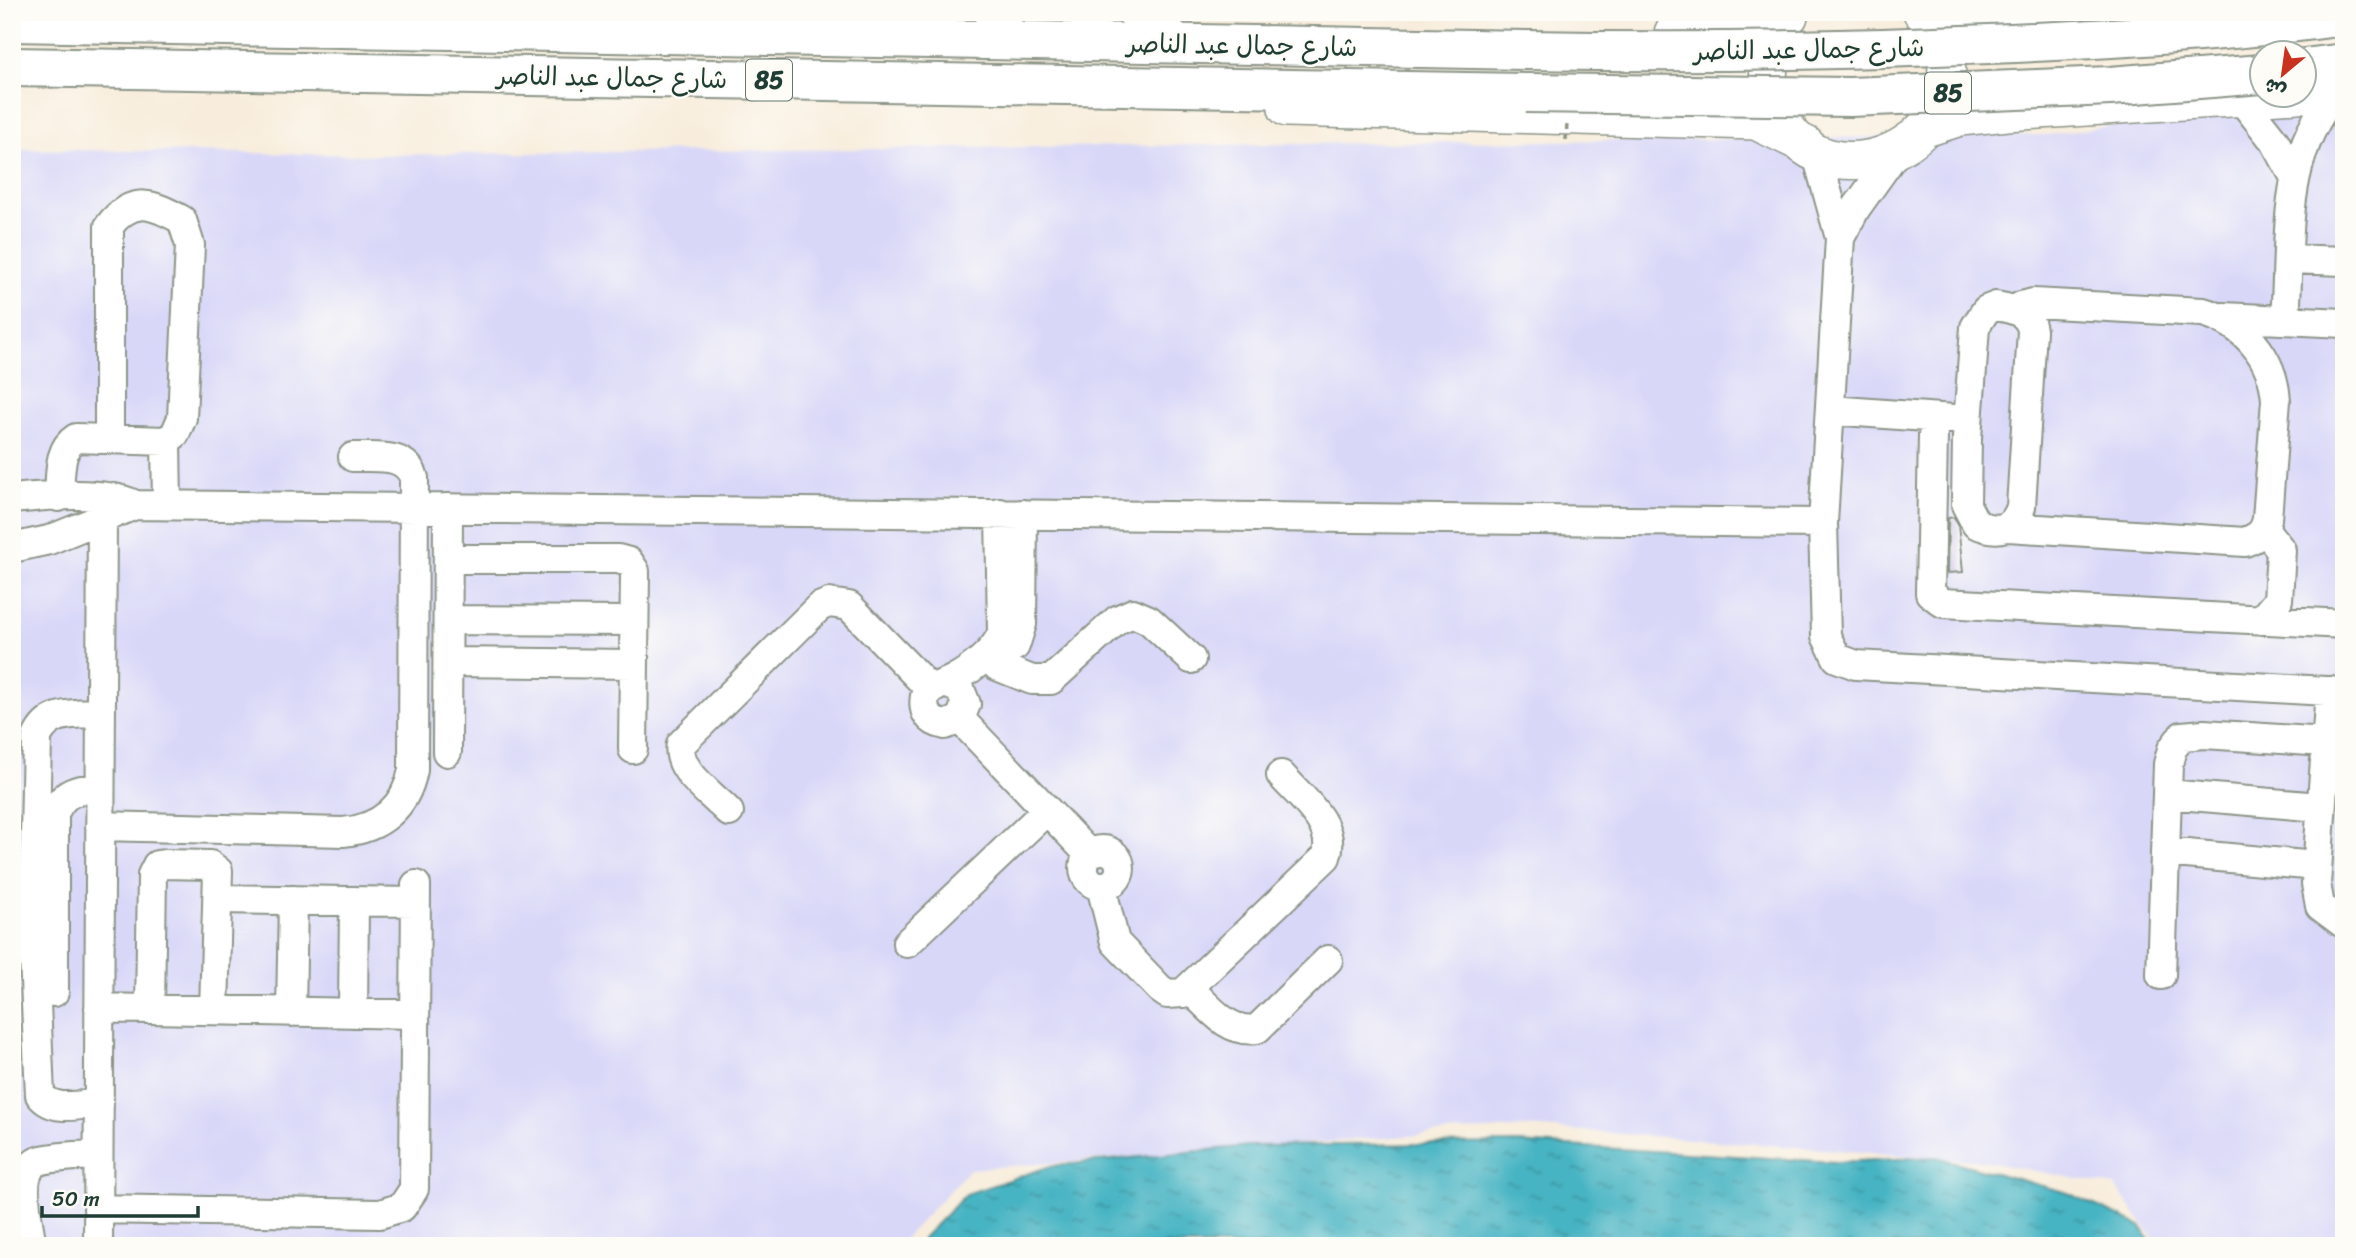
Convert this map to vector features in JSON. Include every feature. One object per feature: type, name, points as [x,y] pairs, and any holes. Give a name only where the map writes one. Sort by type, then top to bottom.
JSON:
[{"type":"highway","name":"شارع جمال عبد الناصر","points":[[12,22],[1633,52],[1850,50],[2108,39],[2217,31],[2344,16]]},
{"type":"highway","name":"شارع جمال عبد الناصر","points":[[12,67],[1850,97],[2110,86],[2248,87]]},
{"type":"main road","points":[[322,12],[1000,18],[1169,27],[1624,34],[1719,33],[1791,14]]},
{"type":"main road","points":[[1925,17],[1992,25],[2173,12]]},
{"type":"main road","points":[[1791,14],[1772,47],[1769,84],[1781,118],[1811,148]]},
{"type":"main road","points":[[12,81],[1614,115],[1756,121],[1839,159],[1862,161],[1896,152],[1926,128],[1938,108],[1946,75],[1943,52],[1925,17]]},
{"type":"main road","points":[[1926,128],[1960,117],[2248,87]]},
{"type":"street","points":[[1130,12],[1169,27]]},
{"type":"street","points":[[2285,320],[2294,176],[2306,137],[2332,84]]},
{"type":"street","points":[[2261,108],[2294,176]]},
{"type":"street","points":[[1811,148],[1840,238],[1823,523],[1826,636],[1837,658],[1856,665],[2337,691],[2326,742],[2316,866],[2320,906],[2344,924]]},
{"type":"street","points":[[1840,238],[1856,208],[1896,152]]},
{"type":"street","points":[[59,497],[62,455],[68,443],[76,438],[166,441],[175,435],[182,418],[190,245],[182,220],[155,205],[137,205],[119,213],[109,226],[109,439]]},
{"type":"street","points":[[2290,259],[2344,261]]},
{"type":"street","points":[[2017,310],[2021,306],[2034,303],[2344,323]]},
{"type":"street","points":[[2008,527],[2017,519],[2021,507],[2032,331],[2031,321],[2017,310],[1996,306],[1986,310],[1975,327],[1966,505],[1976,524],[1986,528],[2008,527],[2245,542],[2265,530]]},
{"type":"street","points":[[2223,317],[2256,346],[2275,385],[2265,530],[2281,550],[2278,600],[2261,620]]},
{"type":"street","points":[[1829,420],[1968,429]]},
{"type":"street","points":[[1829,420],[1933,436],[1968,429]]},
{"type":"street","points":[[1933,436],[1930,593],[1943,603],[2344,624]]},
{"type":"street","points":[[166,441],[167,505]]},
{"type":"street","points":[[100,826],[343,832],[368,828],[390,814],[406,794],[413,770],[414,478],[407,464],[391,458],[353,457]]},
{"type":"street","points":[[21,498],[120,499],[135,505]]},
{"type":"street","points":[[21,498],[47,515],[49,540]]},
{"type":"street","points":[[12,548],[49,540],[135,505],[1823,523]]},
{"type":"street","points":[[447,752],[448,620],[457,559],[457,508]]},
{"type":"street","points":[[1011,514],[1022,624],[1014,648],[963,712],[945,725],[930,719],[924,704],[937,686],[968,669],[996,644],[1002,632],[1011,514]]},
{"type":"street","points":[[98,1246],[102,517]]},
{"type":"street","points":[[457,559],[623,559],[635,571],[633,748]]},
{"type":"street","points":[[729,812],[685,767],[679,752],[681,744],[820,607],[840,603],[849,606],[937,686],[960,689],[963,712],[1047,810],[1089,854],[1102,849],[1115,855],[1120,869],[1114,882],[1101,886],[1110,932],[1122,951],[1167,994],[1183,993],[1326,857],[1330,847],[1325,826],[1281,775]]},
{"type":"street","points":[[997,666],[1032,680],[1051,680],[1117,620],[1133,613],[1149,620],[1191,659]]},
{"type":"street","points":[[448,620],[634,621]]},
{"type":"street","points":[[448,662],[634,664]]},
{"type":"street","points":[[12,827],[23,813],[26,804],[26,745],[31,722],[49,706],[101,706]]},
{"type":"street","points":[[99,1103],[60,1106],[45,1101],[40,1095],[33,934],[37,737],[41,729],[55,716],[101,706]]},
{"type":"street","points":[[2161,975],[2168,764],[2172,749],[2182,736],[2204,734],[2326,742]]},
{"type":"street","points":[[54,992],[54,814],[64,797],[72,792],[100,788]]},
{"type":"street","points":[[2167,794],[2320,807]]},
{"type":"street","points":[[907,943],[1047,810]]},
{"type":"street","points":[[2165,852],[2316,866]]},
{"type":"street","points":[[150,1009],[153,869],[164,864],[215,867],[219,877],[214,1010]]},
{"type":"street","points":[[98,1209],[380,1214],[402,1208],[414,1189],[416,893],[354,901],[218,900]]},
{"type":"street","points":[[291,1012],[293,900]]},
{"type":"street","points":[[354,901],[354,1013]]},
{"type":"street","points":[[1189,988],[1227,1024],[1236,1029],[1257,1029],[1328,960]]},
{"type":"street","points":[[99,1008],[415,1014]]},
{"type":"street","points":[[32,1246],[25,1185],[30,1167],[40,1160],[98,1155]]},
{"type":"shaded area","points":[[2344,92],[2344,1246],[2159,1246],[2115,1186],[1982,1161],[1528,1127],[970,1169],[904,1239],[902,1246],[12,1246],[12,149],[371,155],[2048,135],[2248,106],[2318,108],[2318,96]]},
{"type":"water","points":[[1518,1143],[1836,1162],[1936,1157],[2068,1193],[2141,1226],[2153,1246],[922,1246],[922,1239],[966,1194],[1051,1166],[1249,1146]]},
{"type":"building","points":[[1954,517],[1958,525],[1963,572],[1947,573],[1948,518]]}]
